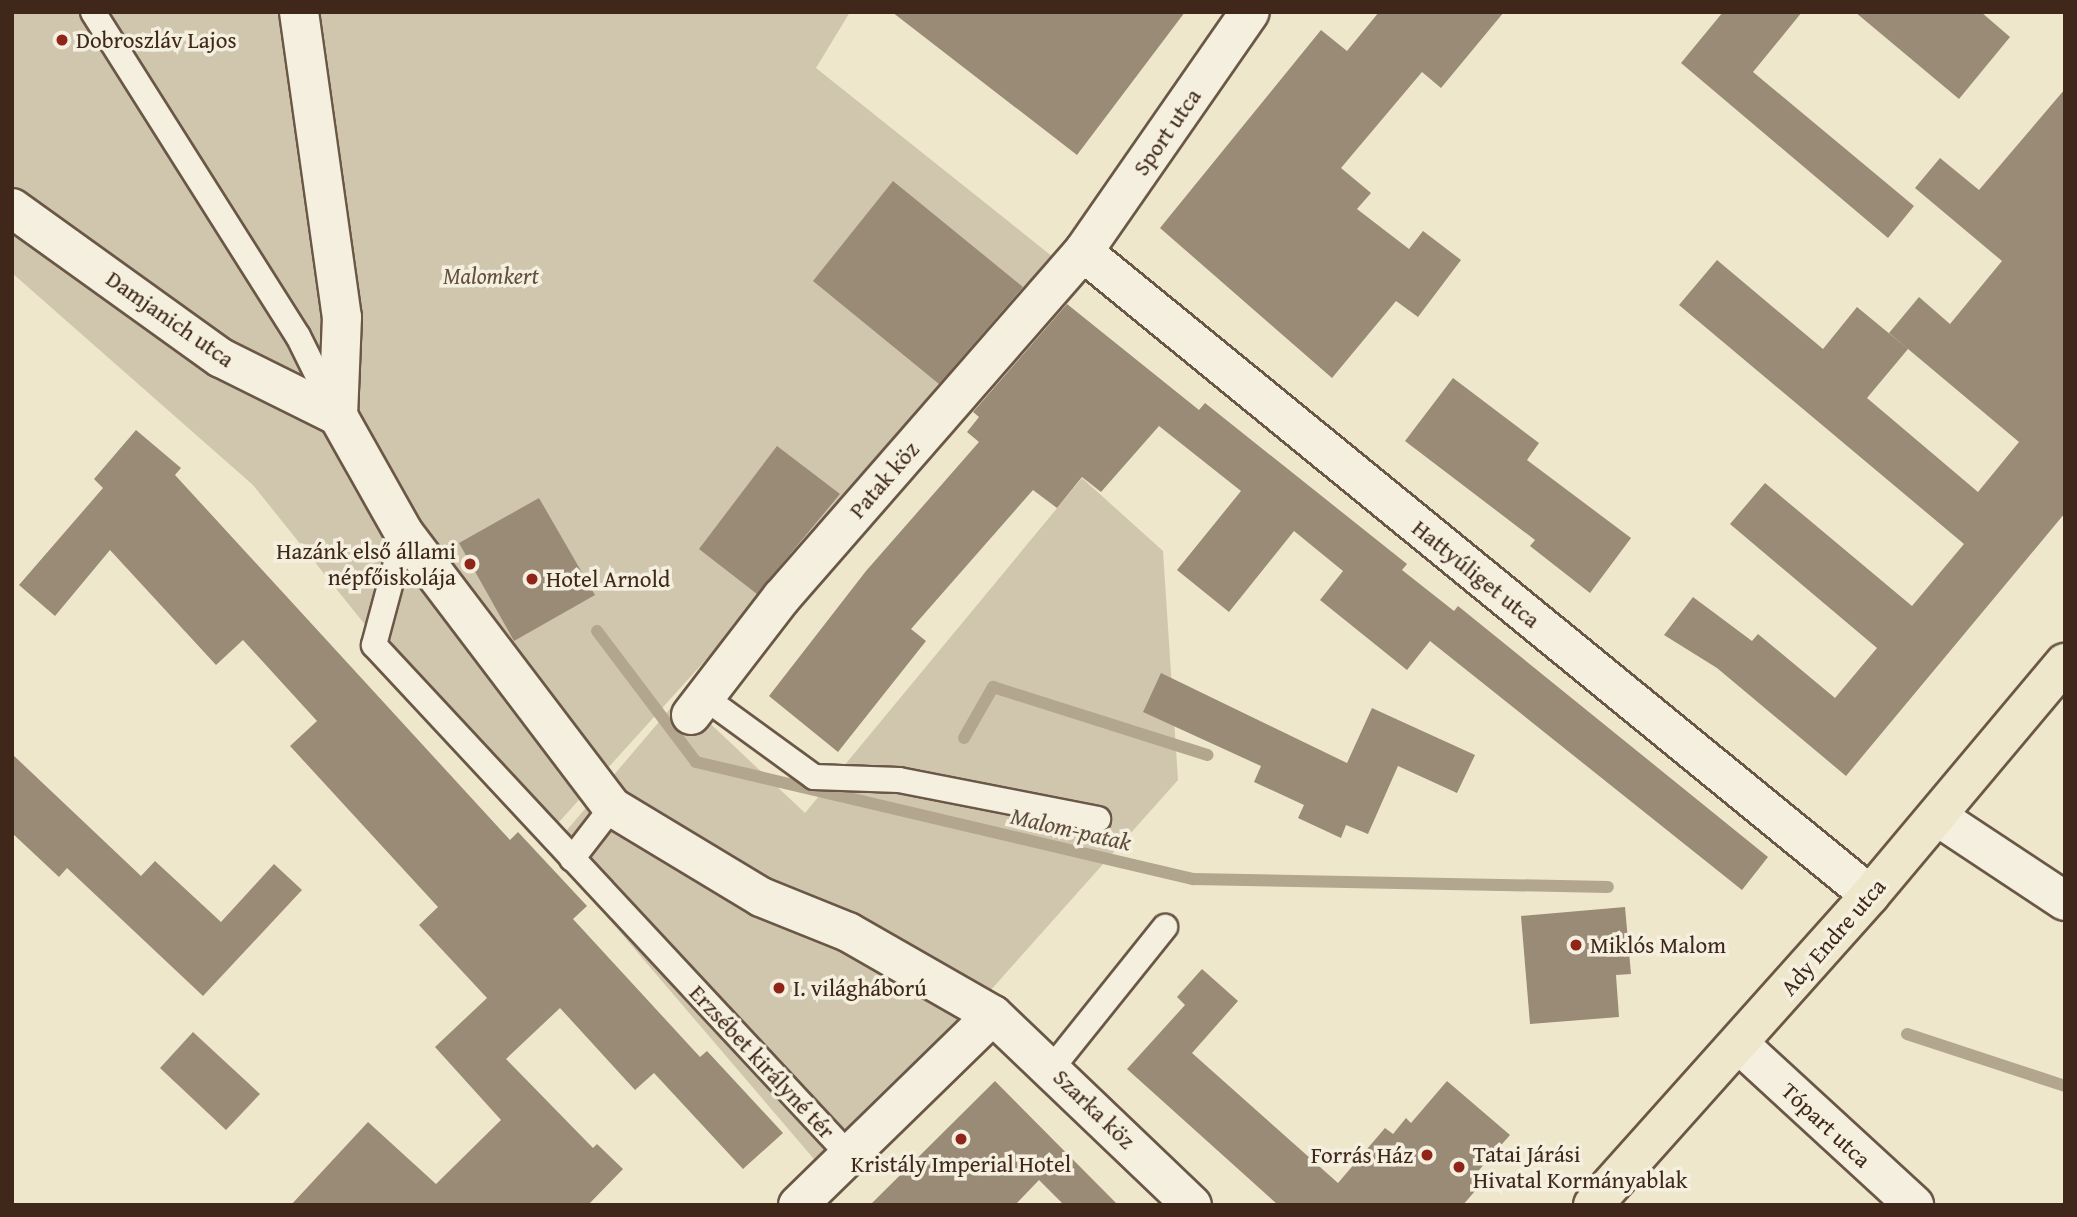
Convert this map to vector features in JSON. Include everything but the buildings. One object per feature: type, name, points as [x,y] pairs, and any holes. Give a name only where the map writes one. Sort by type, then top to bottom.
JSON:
[{"type":"main road","name":"Ady Endre utca","points":[[1593,1205],[1739,1044],[1938,817],[2065,663]]},
{"type":"street","points":[[299,12],[342,317],[338,416],[404,533],[612,807],[761,897],[848,932],[993,1015]]},
{"type":"street","name":"Sport utca","points":[[1083,252],[1250,12]]},
{"type":"street","name":"Damjanich utca","points":[[12,208],[221,358],[338,416]]},
{"type":"street","name":"Patak köz","points":[[698,706],[782,597],[1083,252]]},
{"type":"street","name":"Hattyúliget utca","points":[[1083,252],[1870,895]]},
{"type":"street","points":[[1938,817],[2065,901]]},
{"type":"street","name":"Szarka köz","points":[[993,1015],[1052,1068],[1192,1205]]},
{"type":"street","name":"Erzsébet királyné tér","points":[[848,1154],[993,1015]]},
{"type":"street","name":"Tópart utca","points":[[1739,1044],[1914,1205]]},
{"type":"street","points":[[797,1205],[848,1154]]},
{"type":"lane","points":[[93,12],[298,336],[338,416]]},
{"type":"lane","name":"Erzsébet királyné tér","points":[[404,533],[374,645],[848,1154]]},
{"type":"lane","points":[[698,706],[814,777],[899,780],[1098,819]]},
{"type":"lane","points":[[572,859],[612,807]]},
{"type":"lane","points":[[1052,1068],[1165,927]]},
{"type":"green space","name":"Malomkert","points":[[12,12],[850,12],[816,68],[1063,265],[540,843],[253,485],[12,273]]},
{"type":"green space","points":[[1082,478],[1163,551],[1178,780],[966,1018],[819,1165],[550,850],[681,696],[805,813]]},
{"type":"waterway","name":"Malom-patak","points":[[597,631],[696,762],[1193,879],[1608,887]]},
{"type":"waterway","points":[[964,738],[993,687],[1208,755]]},
{"type":"waterway","name":"Malom-patak","points":[[1907,1034],[2065,1086]]},
{"type":"place","name":"Dobroszláv Lajos","points":[[62,40]]},
{"type":"place","name":"Hazánk első állami népfőiskolája","points":[[470,564]]},
{"type":"place","name":"Hotel Arnold","points":[[532,579]]},
{"type":"place","name":"Miklós Malom","points":[[1576,945]]},
{"type":"place","name":"I. világháború","points":[[779,988]]},
{"type":"place","name":"Kristály Imperial Hotel","points":[[961,1139]]},
{"type":"place","name":"Forrás Ház","points":[[1427,1155]]},
{"type":"place","name":"Tatai Járási Hivatal Kormányablak","points":[[1459,1167]]}]
